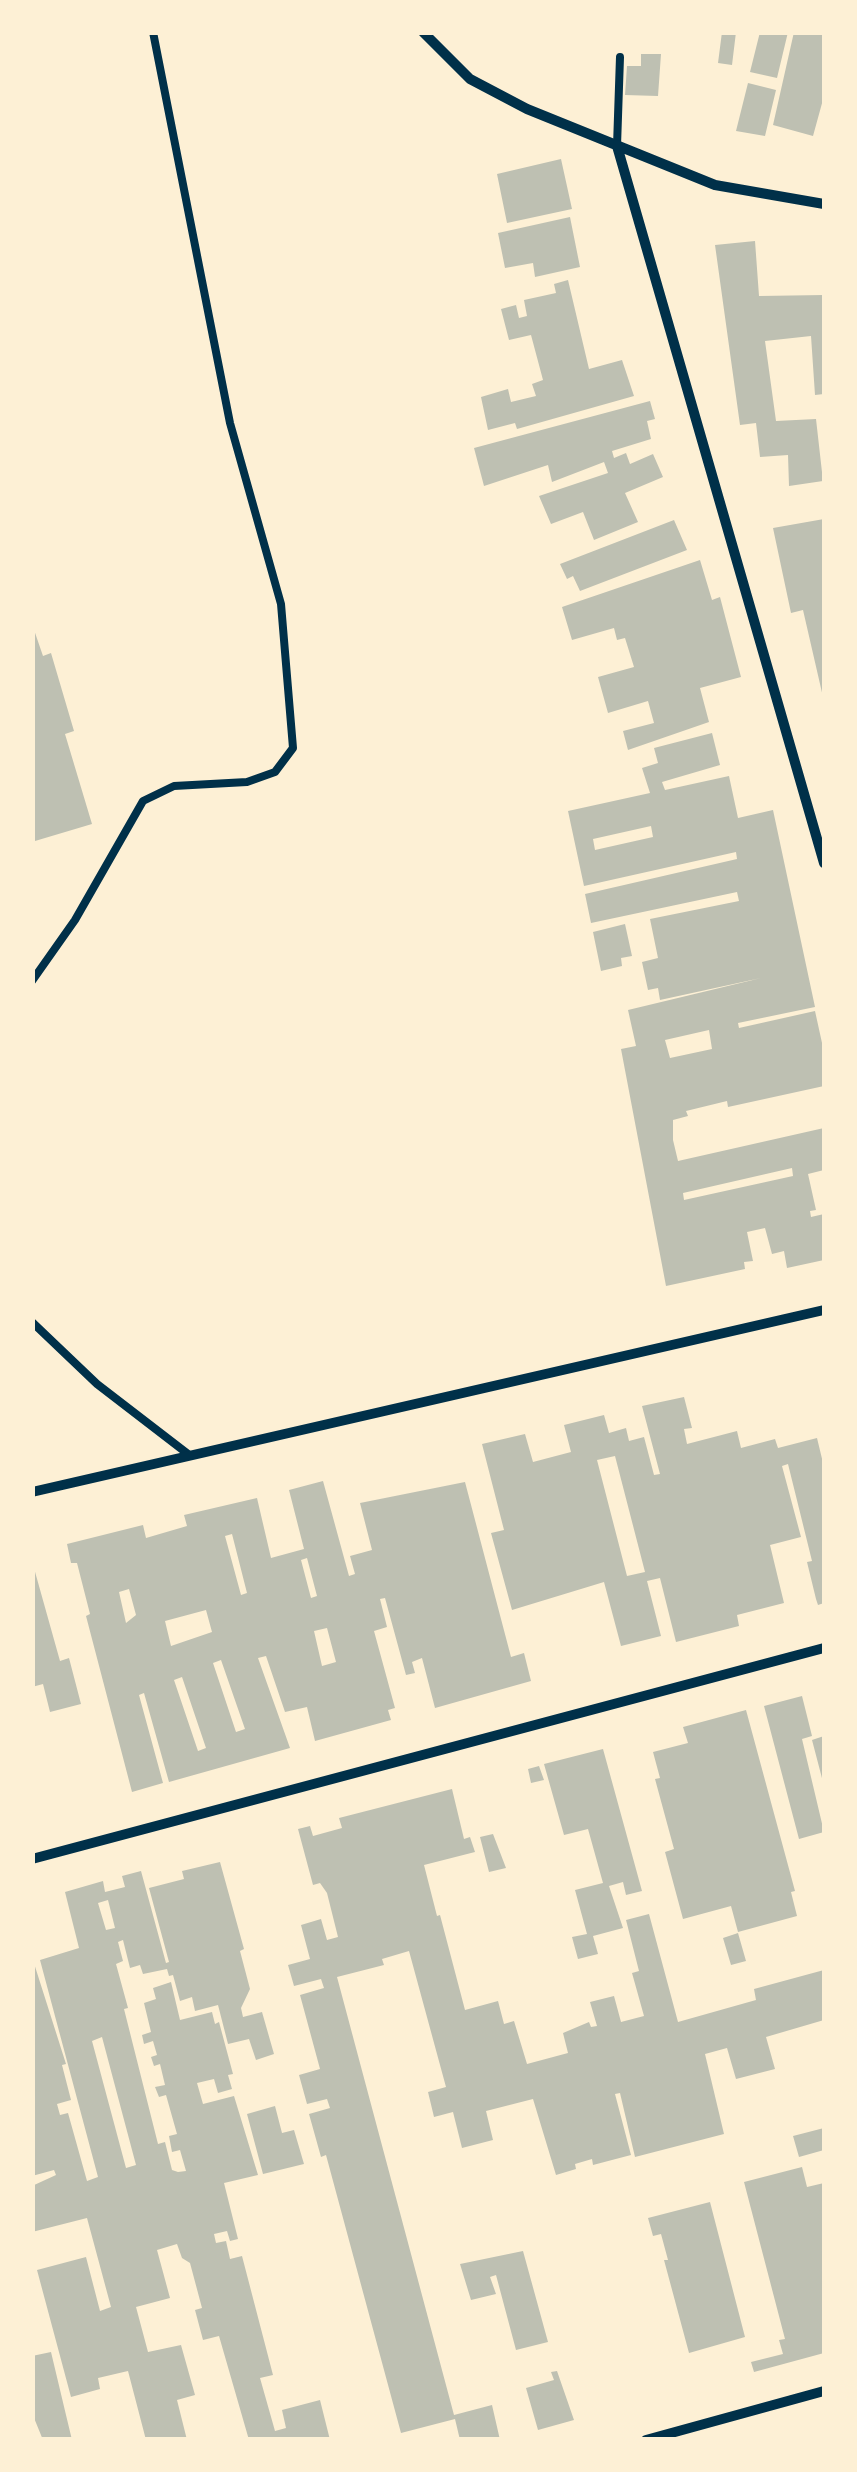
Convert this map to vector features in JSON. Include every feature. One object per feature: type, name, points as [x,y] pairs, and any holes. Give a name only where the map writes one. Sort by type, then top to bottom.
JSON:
[{"type":"street","points":[[423,32],[470,80],[526,109],[715,185],[824,204]]},
{"type":"street","points":[[617,146],[819,816],[824,863]]},
{"type":"street","points":[[32,1492],[824,1310]]},
{"type":"street","points":[[32,1859],[824,1648]]},
{"type":"street","points":[[646,2440],[824,2391]]},
{"type":"lane","points":[[32,981],[75,920],[143,801],[174,786],[247,782],[274,772],[294,748],[281,604],[230,423],[153,32]]},
{"type":"lane","points":[[617,146],[620,57]]},
{"type":"lane","points":[[32,1322],[98,1384],[188,1454]]},
{"type":"building","points":[[722,32],[736,32],[732,65],[718,63]]},
{"type":"building","points":[[760,32],[788,32],[777,78],[750,72]]},
{"type":"building","points":[[794,32],[824,32],[824,96],[813,136],[773,125]]},
{"type":"building","points":[[641,54],[661,54],[658,96],[625,95],[627,66],[641,66]]},
{"type":"building","points":[[748,83],[776,90],[765,136],[736,131]]},
{"type":"building","points":[[561,159],[572,209],[507,223],[497,174]]},
{"type":"building","points":[[570,217],[580,267],[535,277],[533,263],[505,268],[498,233]]},
{"type":"building","points":[[755,241],[759,296],[824,295],[824,394],[815,395],[811,336],[765,341],[776,421],[816,419],[823,481],[789,486],[788,455],[760,457],[756,423],[740,425],[715,245]]},
{"type":"building","points":[[568,280],[589,369],[622,360],[634,396],[517,429],[515,423],[488,430],[481,397],[508,389],[511,402],[536,396],[532,384],[543,380],[531,335],[509,340],[501,309],[516,305],[519,318],[527,316],[524,300],[556,293],[554,284]]},
{"type":"building","points":[[650,401],[655,419],[647,421],[651,439],[612,451],[614,458],[626,453],[630,464],[653,454],[663,477],[625,493],[638,522],[594,540],[583,512],[551,524],[539,496],[608,473],[604,462],[552,482],[548,465],[484,486],[474,448]]},
{"type":"building","points":[[824,519],[823,697],[803,610],[791,613],[773,528]]},
{"type":"building","points":[[674,520],[687,550],[580,591],[573,576],[567,579],[560,564]]},
{"type":"building","points":[[700,560],[712,600],[720,597],[741,677],[700,688],[709,722],[628,750],[623,731],[654,723],[648,701],[608,713],[598,677],[634,667],[625,638],[617,640],[614,628],[572,640],[562,607]]},
{"type":"building","points":[[32,624],[43,656],[51,653],[74,731],[65,734],[92,824],[35,841]]},
{"type":"building","points":[[712,733],[720,765],[662,782],[665,790],[729,776],[738,818],[773,810],[815,1007],[738,1023],[739,1028],[815,1011],[824,1052],[824,1086],[728,1107],[727,1101],[686,1111],[688,1116],[673,1120],[678,1161],[824,1128],[824,1170],[808,1174],[816,1210],[810,1211],[811,1217],[824,1214],[824,1260],[787,1268],[784,1251],[772,1254],[765,1228],[747,1232],[753,1261],[744,1262],[745,1269],[666,1286],[621,1049],[636,1046],[628,1010],[761,978],[660,1000],[658,988],[648,990],[642,962],[658,958],[650,919],[739,901],[737,892],[591,923],[585,894],[737,859],[736,852],[584,886],[568,811],[650,793],[642,768],[658,763],[654,748]],"holes":[[[651,826],[653,837],[595,850],[593,839]],[[709,1030],[712,1049],[670,1058],[665,1040]],[[792,1168],[793,1176],[684,1200],[683,1193]]]},
{"type":"building","points":[[625,924],[632,956],[621,958],[622,966],[601,971],[593,932]]},
{"type":"building","points":[[684,1397],[692,1428],[684,1429],[687,1444],[737,1431],[741,1448],[775,1439],[778,1448],[817,1438],[824,1467],[824,1603],[818,1605],[816,1599],[807,1562],[812,1561],[788,1464],[782,1466],[801,1537],[770,1545],[784,1603],[737,1615],[739,1626],[676,1642],[660,1578],[647,1581],[661,1636],[621,1646],[604,1582],[512,1610],[491,1533],[504,1530],[482,1444],[525,1434],[533,1462],[571,1452],[564,1425],[604,1415],[609,1433],[626,1428],[629,1441],[644,1437],[654,1475],[660,1474],[642,1406]],"holes":[[[615,1456],[645,1572],[627,1576],[597,1460]]]},
{"type":"building","points":[[323,1481],[349,1576],[355,1574],[350,1556],[372,1550],[360,1503],[465,1482],[511,1657],[524,1653],[531,1681],[435,1708],[422,1658],[412,1662],[415,1673],[406,1675],[385,1598],[380,1599],[387,1627],[374,1631],[395,1708],[388,1710],[391,1720],[315,1741],[307,1707],[285,1712],[266,1656],[258,1658],[290,1748],[169,1782],[144,1693],[139,1695],[163,1783],[132,1792],[86,1616],[90,1614],[77,1563],[71,1563],[67,1544],[143,1525],[146,1538],[187,1526],[184,1515],[257,1498],[271,1558],[304,1549],[289,1490]],"holes":[[[232,1534],[247,1593],[241,1595],[225,1536]],[[307,1558],[317,1596],[311,1598],[301,1560]],[[129,1589],[136,1615],[126,1623],[119,1592]],[[206,1610],[212,1632],[171,1646],[165,1621]],[[327,1628],[336,1662],[322,1666],[314,1631]],[[221,1660],[245,1729],[236,1732],[213,1663]],[[182,1677],[206,1748],[198,1751],[174,1680]]]},
{"type":"building","points":[[32,1561],[60,1661],[69,1658],[81,1704],[50,1712],[43,1684],[32,1687]]},
{"type":"building","points":[[802,1696],[812,1736],[802,1739],[824,1832],[799,1839],[764,1706]]},
{"type":"building","points":[[746,1710],[795,1891],[791,1892],[797,1916],[738,1932],[731,1906],[683,1919],[665,1852],[674,1849],[655,1779],[660,1778],[653,1752],[688,1743],[683,1727]]},
{"type":"building","points":[[824,1736],[824,1782],[823,1782],[812,1740]]},
{"type":"building","points":[[603,1749],[642,1891],[626,1895],[623,1882],[609,1886],[623,1928],[593,1936],[598,1954],[578,1959],[572,1937],[587,1934],[575,1890],[603,1883],[588,1829],[564,1835],[544,1764]]},
{"type":"building","points":[[539,1766],[544,1780],[531,1783],[528,1769]]},
{"type":"building","points":[[452,1789],[464,1839],[470,1837],[475,1852],[424,1865],[437,1916],[440,1915],[465,2010],[498,2001],[504,2024],[514,2021],[527,2064],[568,2053],[563,2033],[589,2022],[591,2027],[597,2026],[590,2002],[614,1996],[621,2022],[644,2016],[632,1973],[639,1971],[626,1920],[649,1914],[678,2022],[756,2000],[754,1989],[824,1970],[824,2020],[766,2037],[775,2069],[736,2079],[727,2048],[705,2054],[724,2134],[635,2157],[620,2093],[615,2094],[631,2155],[593,2165],[592,2159],[556,2175],[533,2099],[486,2111],[493,2140],[462,2148],[453,2112],[434,2117],[428,2092],[446,2087],[409,1951],[382,1959],[384,1965],[337,1977],[454,2415],[492,2405],[500,2440],[460,2440],[455,2419],[401,2433],[326,2155],[321,2157],[309,2114],[330,2108],[327,2099],[307,2104],[299,2075],[320,2069],[300,1995],[324,1988],[321,1979],[294,1986],[288,1965],[310,1959],[301,1925],[321,1919],[327,1940],[338,1937],[327,1893],[320,1883],[313,1885],[298,1829],[310,1826],[313,1836],[342,1828],[339,1818]]},
{"type":"building","points":[[493,1834],[506,1868],[489,1872],[480,1837]]},
{"type":"building","points":[[220,1862],[244,1949],[240,1951],[250,1989],[241,2008],[243,2017],[262,2012],[274,2054],[256,2060],[249,2039],[228,2044],[218,2005],[195,2011],[192,1997],[180,2001],[173,1975],[169,1976],[167,1969],[143,1974],[140,1965],[130,1968],[123,1940],[118,1942],[123,1961],[116,1964],[128,2008],[124,2009],[158,2144],[165,2142],[172,2170],[186,2171],[180,2150],[172,2152],[169,2136],[177,2134],[166,2095],[159,2097],[155,2087],[165,2085],[160,2064],[154,2066],[151,2057],[157,2055],[153,2041],[144,2044],[142,2035],[151,2032],[144,2003],[156,1999],[153,1988],[171,1982],[180,2020],[212,2012],[215,2024],[219,2022],[233,2074],[228,2075],[232,2089],[218,2093],[214,2079],[197,2083],[203,2104],[234,2096],[258,2175],[224,2183],[238,2239],[230,2241],[227,2231],[214,2234],[216,2243],[226,2241],[230,2259],[242,2256],[273,2375],[260,2378],[275,2431],[286,2428],[282,2410],[320,2400],[330,2440],[249,2440],[219,2336],[203,2340],[195,2310],[202,2308],[190,2263],[182,2258],[177,2244],[157,2250],[170,2298],[136,2307],[148,2352],[181,2345],[195,2395],[177,2400],[187,2440],[146,2440],[128,2371],[98,2378],[100,2389],[71,2397],[37,2270],[86,2257],[100,2311],[111,2307],[87,2218],[32,2232],[32,2186],[56,2175],[54,2170],[32,2176],[32,1957],[66,2064],[62,2065],[71,2100],[57,2104],[60,2115],[68,2113],[87,2181],[98,2177],[40,1960],[79,1948],[65,1892],[103,1881],[105,1892],[125,1887],[122,1876],[141,1871],[166,1963],[169,1962],[149,1888],[184,1879],[182,1871]],"holes":[[[108,1900],[115,1928],[106,1930],[98,1903]],[[102,2037],[136,2165],[126,2168],[92,2041]]]},
{"type":"building","points":[[738,1933],[746,1961],[731,1965],[723,1938]]},
{"type":"building","points":[[275,2106],[282,2133],[294,2130],[304,2164],[263,2174],[247,2114]]},
{"type":"building","points":[[824,2128],[824,2150],[799,2157],[793,2136]]},
{"type":"building","points":[[802,2167],[807,2187],[824,2183],[824,2353],[754,2372],[751,2362],[783,2354],[779,2340],[785,2339],[744,2182]]},
{"type":"building","points":[[710,2202],[745,2337],[689,2353],[664,2260],[668,2260],[661,2234],[653,2236],[648,2218]]},
{"type":"building","points":[[523,2251],[548,2342],[516,2350],[496,2275],[490,2277],[496,2294],[471,2300],[460,2264]]},
{"type":"building","points":[[51,2352],[72,2440],[43,2440],[32,2413],[32,2356]]},
{"type":"building","points":[[557,2371],[574,2420],[538,2430],[526,2388],[554,2380],[551,2372]]}]
